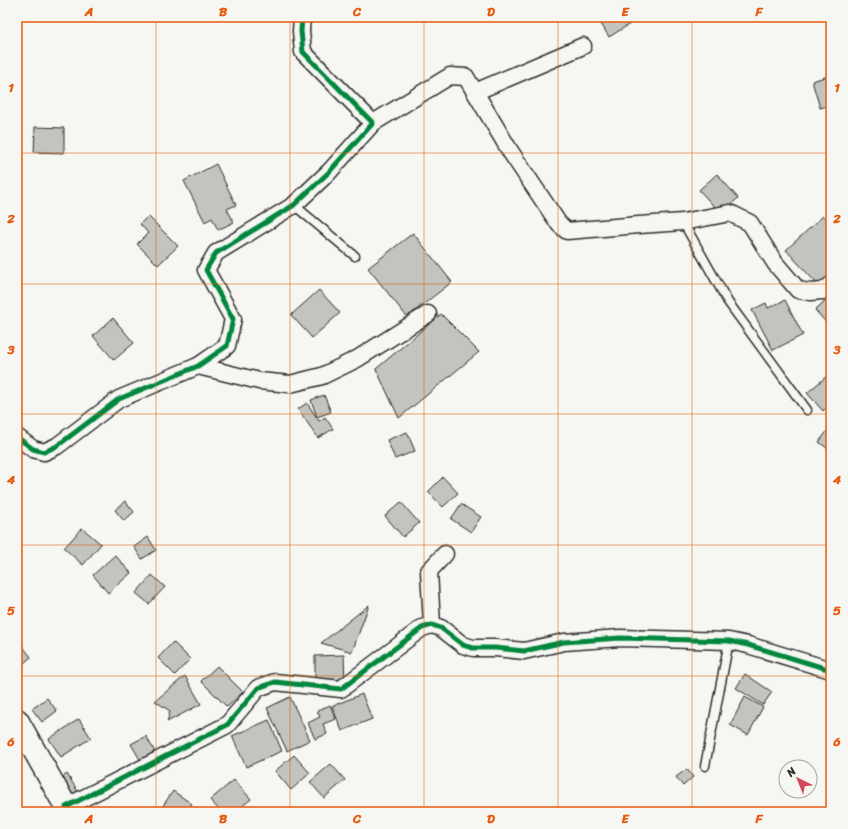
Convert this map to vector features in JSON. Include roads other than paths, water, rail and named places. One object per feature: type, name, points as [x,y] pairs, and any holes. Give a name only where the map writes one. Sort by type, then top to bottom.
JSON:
[{"type":"street","points":[[302,17],[301,31],[303,52],[373,122]]},
{"type":"street","points":[[475,92],[582,46]]},
{"type":"street","points":[[17,437],[33,449],[44,452],[57,446],[119,399],[198,366],[226,346],[233,319],[206,270],[216,253],[294,205],[329,172],[373,122],[450,76],[466,76],[515,158],[558,224],[567,231],[683,222],[730,213],[750,223],[775,263],[798,290],[810,292],[823,291],[831,285]]},
{"type":"street","points":[[198,366],[259,381],[290,384],[322,376],[357,359],[428,314]]},
{"type":"street","points":[[432,625],[429,571],[445,554]]},
{"type":"street","points":[[17,720],[68,809],[227,725],[258,688],[274,682],[341,689],[422,628],[432,625],[441,628],[463,645],[473,648],[495,648],[524,651],[564,642],[620,638],[729,641],[748,645],[831,670]]},
{"type":"lane","points":[[294,205],[354,256]]},
{"type":"lane","points":[[683,222],[728,302],[806,410]]},
{"type":"lane","points":[[705,766],[729,641]]}]
